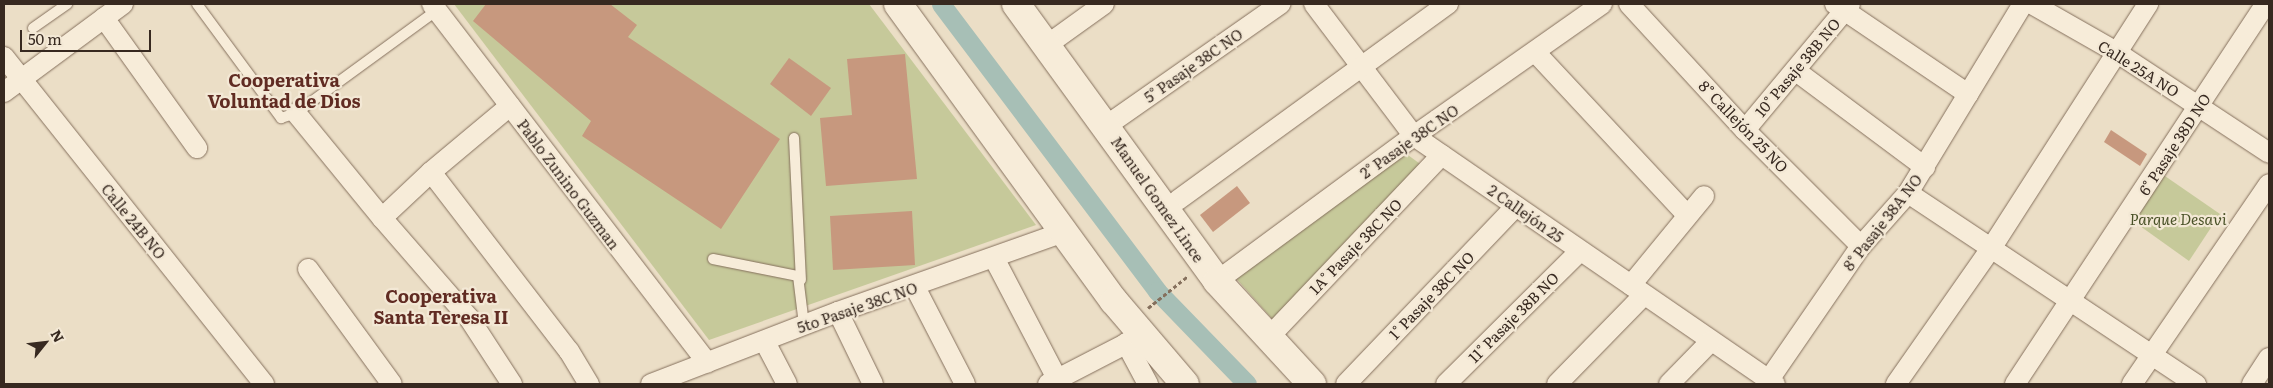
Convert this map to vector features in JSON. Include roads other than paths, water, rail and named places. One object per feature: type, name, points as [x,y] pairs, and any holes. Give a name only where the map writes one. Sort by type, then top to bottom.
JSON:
[{"type":"main road","points":[[898,4],[1064,232],[1138,329],[1185,384]]},
{"type":"main road","name":"Manuel Gomez Lince","points":[[1016,4],[1217,281],[1312,384]]},
{"type":"street","points":[[4,92],[123,4]]},
{"type":"street","points":[[1047,45],[1104,4]]},
{"type":"street","name":"5° Pasaje 38C NO","points":[[1106,126],[1280,4]]},
{"type":"street","name":"2 Callejón 25","points":[[1314,4],[1414,136],[1770,383]]},
{"type":"street","points":[[1178,200],[1448,4]]},
{"type":"street","name":"2° Pasaje 38C NO","points":[[1217,281],[1414,136],[1536,53],[1602,4]]},
{"type":"street","name":"8° Callejón 25 NO","points":[[1629,4],[1745,130],[1861,246]]},
{"type":"street","name":"8° Pasaje 38A NO","points":[[1770,383],[1861,246],[1908,192],[1925,167],[2022,4]]},
{"type":"street","name":"Calle 25A NO","points":[[2032,4],[2116,52],[2269,153]]},
{"type":"street","points":[[1896,384],[1992,247],[2148,4]]},
{"type":"street","name":"6° Pasaje 38D NO","points":[[2015,384],[2266,4]]},
{"type":"street","points":[[1843,6],[1968,94]]},
{"type":"street","name":"10° Pasaje 38B NO","points":[[1745,130],[1796,71],[1843,6]]},
{"type":"street","name":"Pablo Zunino Guzman","points":[[434,7],[707,364]]},
{"type":"street","points":[[104,18],[197,148]]},
{"type":"street","points":[[1536,53],[1687,215]]},
{"type":"street","name":"Calle 24B NO","points":[[4,56],[264,384]]},
{"type":"street","points":[[1796,71],[1925,167]]},
{"type":"street","points":[[382,218],[431,172],[510,106]]},
{"type":"street","points":[[296,113],[382,218],[469,318],[512,384]]},
{"type":"street","name":"1A° Pasaje 38C NO","points":[[1269,337],[1442,155]]},
{"type":"street","points":[[431,172],[569,351],[590,384]]},
{"type":"street","points":[[2132,384],[2269,184]]},
{"type":"street","points":[[1908,192],[2196,384]]},
{"type":"street","points":[[1557,384],[1637,290],[1687,215],[1704,196]]},
{"type":"street","name":"1° Pasaje 38C NO","points":[[1346,384],[1516,206]]},
{"type":"street","name":"5to Pasaje 38C NO","points":[[651,384],[692,377],[707,364],[804,325],[915,287],[1064,232]]},
{"type":"street","name":"11° Pasaje 38B NO","points":[[1446,384],[1580,251]]},
{"type":"street","points":[[994,258],[1056,383],[1138,329],[1148,384]]},
{"type":"street","points":[[308,269],[392,384]]},
{"type":"street","points":[[915,287],[965,384]]},
{"type":"street","points":[[838,312],[873,384]]},
{"type":"street","points":[[1669,384],[1711,341]]},
{"type":"street","points":[[765,342],[787,384]]},
{"type":"street","points":[[2252,384],[2269,358]]},
{"type":"lane","points":[[33,28],[67,4]]},
{"type":"lane","points":[[197,4],[281,118],[296,113],[434,7]]},
{"type":"lane","points":[[794,138],[804,325]]},
{"type":"lane","points":[[713,259],[790,272],[801,280]]},
{"type":"waterway","points":[[941,4],[1157,291],[1247,384]]},
{"type":"district","name":"Cooperativa Voluntad de Dios","points":[[284,91]]},
{"type":"district","name":"Cooperativa Santa Teresa II","points":[[441,307]]},
{"type":"park label","name":"Parque Desavi","points":[[2178,219]]}]
